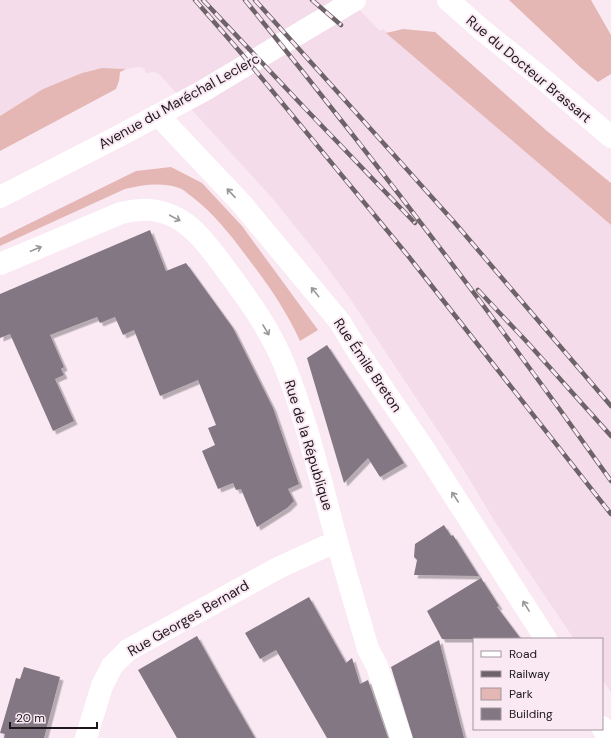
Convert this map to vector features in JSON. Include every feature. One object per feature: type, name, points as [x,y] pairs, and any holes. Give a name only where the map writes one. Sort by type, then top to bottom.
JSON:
[{"type":"street","name":"Rue du Docteur Brassart","points":[[448,0],[482,30],[544,79],[611,136]]},
{"type":"street","name":"Avenue du Maréchal Leclerc","points":[[0,197],[184,101],[353,1]]},
{"type":"street","name":"Rue Émile Breton","points":[[158,115],[240,203],[340,322],[358,352],[424,449],[545,638]]},
{"type":"street","name":"Rue de la République","points":[[0,264],[122,213],[138,209],[164,212],[179,219],[191,228],[209,247],[246,297],[270,336],[283,362],[298,403],[368,649],[376,666],[401,738]]},
{"type":"street","name":"Rue Georges Bernard","points":[[86,738],[102,686],[112,666],[128,650],[280,567],[337,542]]},
{"type":"street","points":[[603,729],[609,738]]},
{"type":"shaded area","points":[[0,0],[350,0],[380,31],[383,29],[611,225],[611,692],[603,680],[603,638],[573,638],[495,522],[462,467],[349,297],[318,255],[273,199],[159,74],[154,72],[147,73],[145,72],[145,69],[139,67],[126,69],[102,68],[82,73],[43,89],[0,116]]},
{"type":"green space","points":[[509,0],[591,0],[611,35],[611,74],[598,82]]},
{"type":"green space","points":[[403,29],[435,32],[547,131],[611,183],[611,225],[386,33]]},
{"type":"green space","points":[[102,68],[126,69],[120,72],[116,89],[0,151],[0,116],[43,89],[82,73]]},
{"type":"green space","points":[[171,167],[202,183],[242,226],[318,330],[300,341],[277,300],[257,270],[230,235],[200,203],[182,189],[172,186],[152,185],[125,189],[0,246],[0,238],[136,171]]},
{"type":"building","points":[[150,230],[166,271],[186,263],[233,328],[273,408],[299,484],[288,489],[294,501],[287,508],[257,527],[241,489],[236,490],[233,483],[218,489],[202,451],[215,445],[208,428],[216,425],[198,380],[160,396],[134,330],[123,335],[115,317],[100,323],[97,317],[50,335],[64,367],[61,369],[64,375],[55,379],[74,421],[53,431],[10,334],[0,338],[0,294]]},
{"type":"building","points":[[327,345],[404,463],[380,477],[368,458],[344,483],[307,358]]},
{"type":"building","points":[[444,525],[451,536],[453,535],[479,576],[414,575],[417,560],[414,557],[415,544]]},
{"type":"building","points":[[481,578],[499,606],[497,607],[520,638],[442,639],[427,611]]},
{"type":"building","points":[[309,597],[346,663],[352,658],[360,684],[368,680],[388,738],[327,738],[276,650],[260,659],[245,633]]},
{"type":"building","points":[[197,636],[255,738],[177,738],[138,670]]},
{"type":"building","points":[[439,640],[464,738],[413,738],[391,667]]},
{"type":"building","points":[[24,667],[60,677],[44,738],[4,738],[5,734],[0,733],[16,678],[20,679]]},
{"type":"railway","points":[[195,0],[241,53],[409,257],[611,514]]},
{"type":"railway","points":[[203,0],[415,223]]},
{"type":"railway","points":[[245,0],[432,237],[611,481]]},
{"type":"railway","points":[[255,0],[455,223],[611,406]]},
{"type":"railway","points":[[312,0],[341,25]]},
{"type":"railway","points":[[478,290],[527,342],[611,436]]}]
